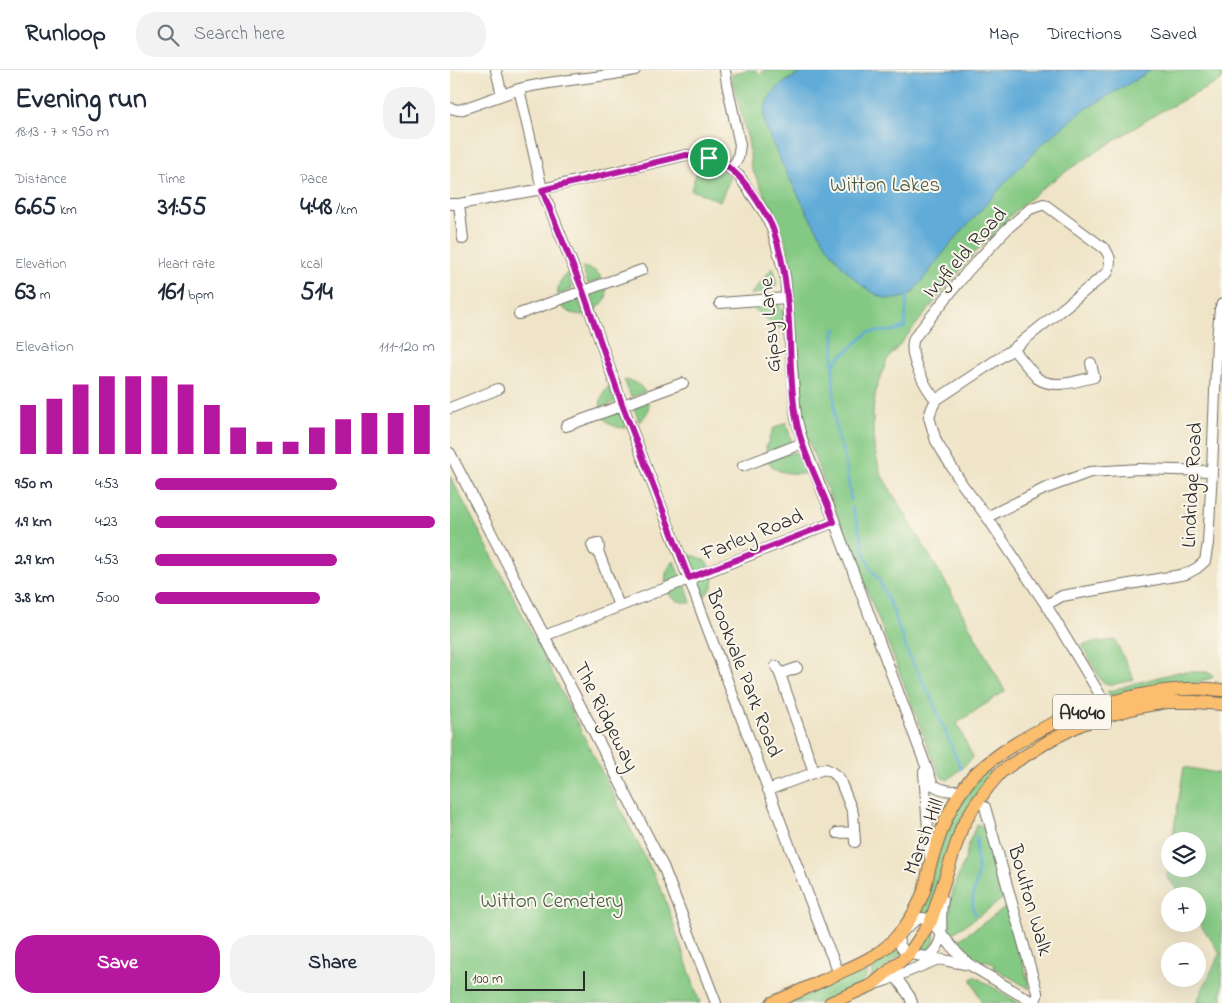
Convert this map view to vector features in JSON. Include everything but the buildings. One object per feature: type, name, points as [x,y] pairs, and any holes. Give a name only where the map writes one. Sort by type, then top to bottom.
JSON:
[{"type":"main road","name":"Marsh Hill","points":[[897,937],[913,915],[924,891],[931,862],[948,815],[972,778],[988,763],[1019,741],[1053,724],[1105,703],[1140,695],[1183,689],[1222,690]]},
{"type":"main road","name":"Marsh Hill","points":[[909,954],[931,921],[962,827],[973,808],[1000,773],[1052,739],[1082,724],[1138,707],[1176,702],[1222,704]]},
{"type":"main road","name":"A4040","points":[[772,1003],[870,958],[897,937]]},
{"type":"main road","name":"A4040","points":[[830,1003],[872,985],[909,954]]},
{"type":"street","points":[[496,70],[502,95]]},
{"type":"street","points":[[450,108],[463,109],[519,89],[540,84],[580,80],[636,70]]},
{"type":"street","points":[[725,70],[740,145],[740,154],[731,169]]},
{"type":"street","name":"Brookvale Park Road","points":[[519,89],[542,190],[583,291],[622,404],[839,973]]},
{"type":"street","name":"Gipsy Lane","points":[[454,204],[542,190],[686,155],[709,158],[721,162],[740,176],[766,215],[772,229],[785,276],[792,386],[796,418],[802,443],[834,522],[933,785],[943,790],[964,790]]},
{"type":"street","points":[[454,204],[463,239]]},
{"type":"street","name":"Ivyfield Road","points":[[1044,204],[1105,249],[1109,254],[1111,262],[1108,272],[1013,349],[936,400],[913,359],[912,344],[914,338],[967,272],[1008,228],[1030,209],[1044,204]]},
{"type":"street","points":[[519,314],[642,270]]},
{"type":"street","points":[[720,303],[787,298]]},
{"type":"street","name":"Lindridge Road","points":[[1046,605],[1062,596],[1186,574],[1205,561],[1212,472],[1217,339],[1222,304]]},
{"type":"street","points":[[1013,349],[1037,378],[1049,384],[1070,383],[1094,377],[1091,363]]},
{"type":"street","points":[[566,426],[683,383]]},
{"type":"street","points":[[450,408],[498,389]]},
{"type":"street","points":[[936,400],[929,417],[936,441],[962,484],[987,517],[1046,605],[1105,703]]},
{"type":"street","points":[[743,466],[802,443]]},
{"type":"street","name":"The Ridgeway","points":[[450,453],[663,866],[716,1003]]},
{"type":"street","points":[[987,517],[1044,489],[1090,472],[1140,469],[1212,472]]},
{"type":"street","name":"Farley Road","points":[[544,636],[834,522]]},
{"type":"street","points":[[598,551],[619,606]]},
{"type":"street","points":[[797,668],[778,670],[814,772]]},
{"type":"street","name":"Gipsy Lane","points":[[923,759],[931,862]]},
{"type":"street","points":[[768,790],[814,772],[826,769],[833,773],[838,778],[852,809],[855,837],[837,833]]},
{"type":"street","name":"Boulton Walk","points":[[985,807],[1037,992],[1034,1003]]},
{"type":"street","points":[[872,985],[896,977],[932,958],[942,935],[940,914],[946,886],[946,872]]},
{"type":"street","points":[[970,965],[909,954],[899,944],[897,937],[922,918],[931,921],[958,954],[970,965],[1034,1003]]},
{"type":"street","points":[[896,977],[912,1003]]},
{"type":"green space","name":"Witton Lakes","points":[[745,70],[756,70],[760,74],[764,70],[1222,70],[1222,80],[1158,113],[1071,168],[1021,206],[974,254],[887,360],[876,389],[873,411],[874,447],[881,474],[947,585],[1005,691],[957,723],[973,758],[948,780],[942,778],[929,750],[804,428],[792,288],[786,243],[751,167],[748,140],[731,75]]},
{"type":"green space","points":[[699,163],[716,167],[731,177],[720,201],[691,190]]},
{"type":"green space","points":[[582,267],[594,270],[602,279],[588,284]]},
{"type":"green space","points":[[773,267],[776,275],[774,289],[750,295]]},
{"type":"green space","points":[[567,273],[572,289],[558,295],[562,278]]},
{"type":"green space","points":[[606,287],[607,294],[605,300],[596,309],[591,294],[593,291]]},
{"type":"green space","points":[[578,298],[584,315],[570,312],[559,303]]},
{"type":"green space","points":[[778,304],[783,309],[784,327],[778,329],[750,306]]},
{"type":"green space","points":[[624,380],[636,383],[645,392],[631,397]]},
{"type":"green space","points":[[609,386],[615,402],[601,408],[602,396]]},
{"type":"green space","points":[[648,400],[649,407],[647,412],[639,422],[634,407],[636,404]]},
{"type":"green space","points":[[621,411],[626,428],[612,425],[602,416]]},
{"type":"green space","points":[[786,422],[792,443],[767,454],[766,447],[773,429]]},
{"type":"green space","points":[[792,452],[798,453],[806,474],[779,471],[768,460]]},
{"type":"green space","name":"Witton Cemetery","points":[[450,476],[508,586],[663,893],[700,1003],[450,1003]]},
{"type":"green space","points":[[689,555],[701,558],[710,567],[696,572]]},
{"type":"green space","points":[[674,561],[680,577],[666,583],[667,571]]},
{"type":"green space","points":[[713,575],[714,582],[712,588],[703,597],[698,582]]},
{"type":"green space","points":[[686,586],[691,603],[671,597],[667,591]]},
{"type":"green space","points":[[1115,640],[1134,679],[1112,685],[1102,682],[1083,647],[1084,644]]},
{"type":"green space","points":[[1178,672],[1207,672],[1213,675],[1212,678],[1187,685],[1114,697],[1107,692],[1136,683]]},
{"type":"green space","points":[[1004,765],[981,791],[930,916],[920,913],[940,849],[961,802],[972,785],[989,770],[992,773]]},
{"type":"green space","points":[[1184,767],[1222,774],[1222,1003],[1196,1003],[1204,987],[1206,987],[1206,982],[1220,953],[1206,932],[1206,887],[1175,887],[1168,877],[1206,877],[1206,832],[1173,832]]},
{"type":"green space","points":[[977,824],[984,827],[1003,898],[952,934],[947,919],[954,886]]},
{"type":"green space","points":[[1005,908],[1009,910],[1030,989],[994,968],[995,965],[986,960],[983,962],[960,947],[957,941]]},
{"type":"green space","points":[[929,931],[934,933],[935,936],[932,947],[929,952],[918,952]]},
{"type":"green space","points":[[895,947],[900,956],[870,980],[876,961]]},
{"type":"green space","points":[[868,966],[863,984],[819,1003],[788,1003]]},
{"type":"green space","points":[[974,976],[1019,1003],[982,1003],[972,981]]},
{"type":"water","name":"Witton Lakes","points":[[807,70],[1152,70],[1081,112],[1041,145],[952,242],[913,292],[898,299],[887,299],[861,285],[842,266],[827,246],[810,218],[766,128],[764,117],[768,99],[781,85]]},
{"type":"waterway","points":[[851,500],[844,456],[835,421],[834,364],[869,332],[892,331],[905,327],[907,296]]},
{"type":"waterway","points":[[833,366],[834,332],[837,328]]},
{"type":"waterway","points":[[852,507],[864,552],[892,608],[909,656],[929,693],[961,769]]},
{"type":"waterway","points":[[975,914],[973,897],[978,875],[977,837]]},
{"type":"route","points":[[686,155],[709,158],[721,162],[740,176],[766,215],[772,229],[785,276],[792,386],[796,418],[802,443],[834,522],[689,578],[622,404],[583,291],[542,190],[686,155]]}]
